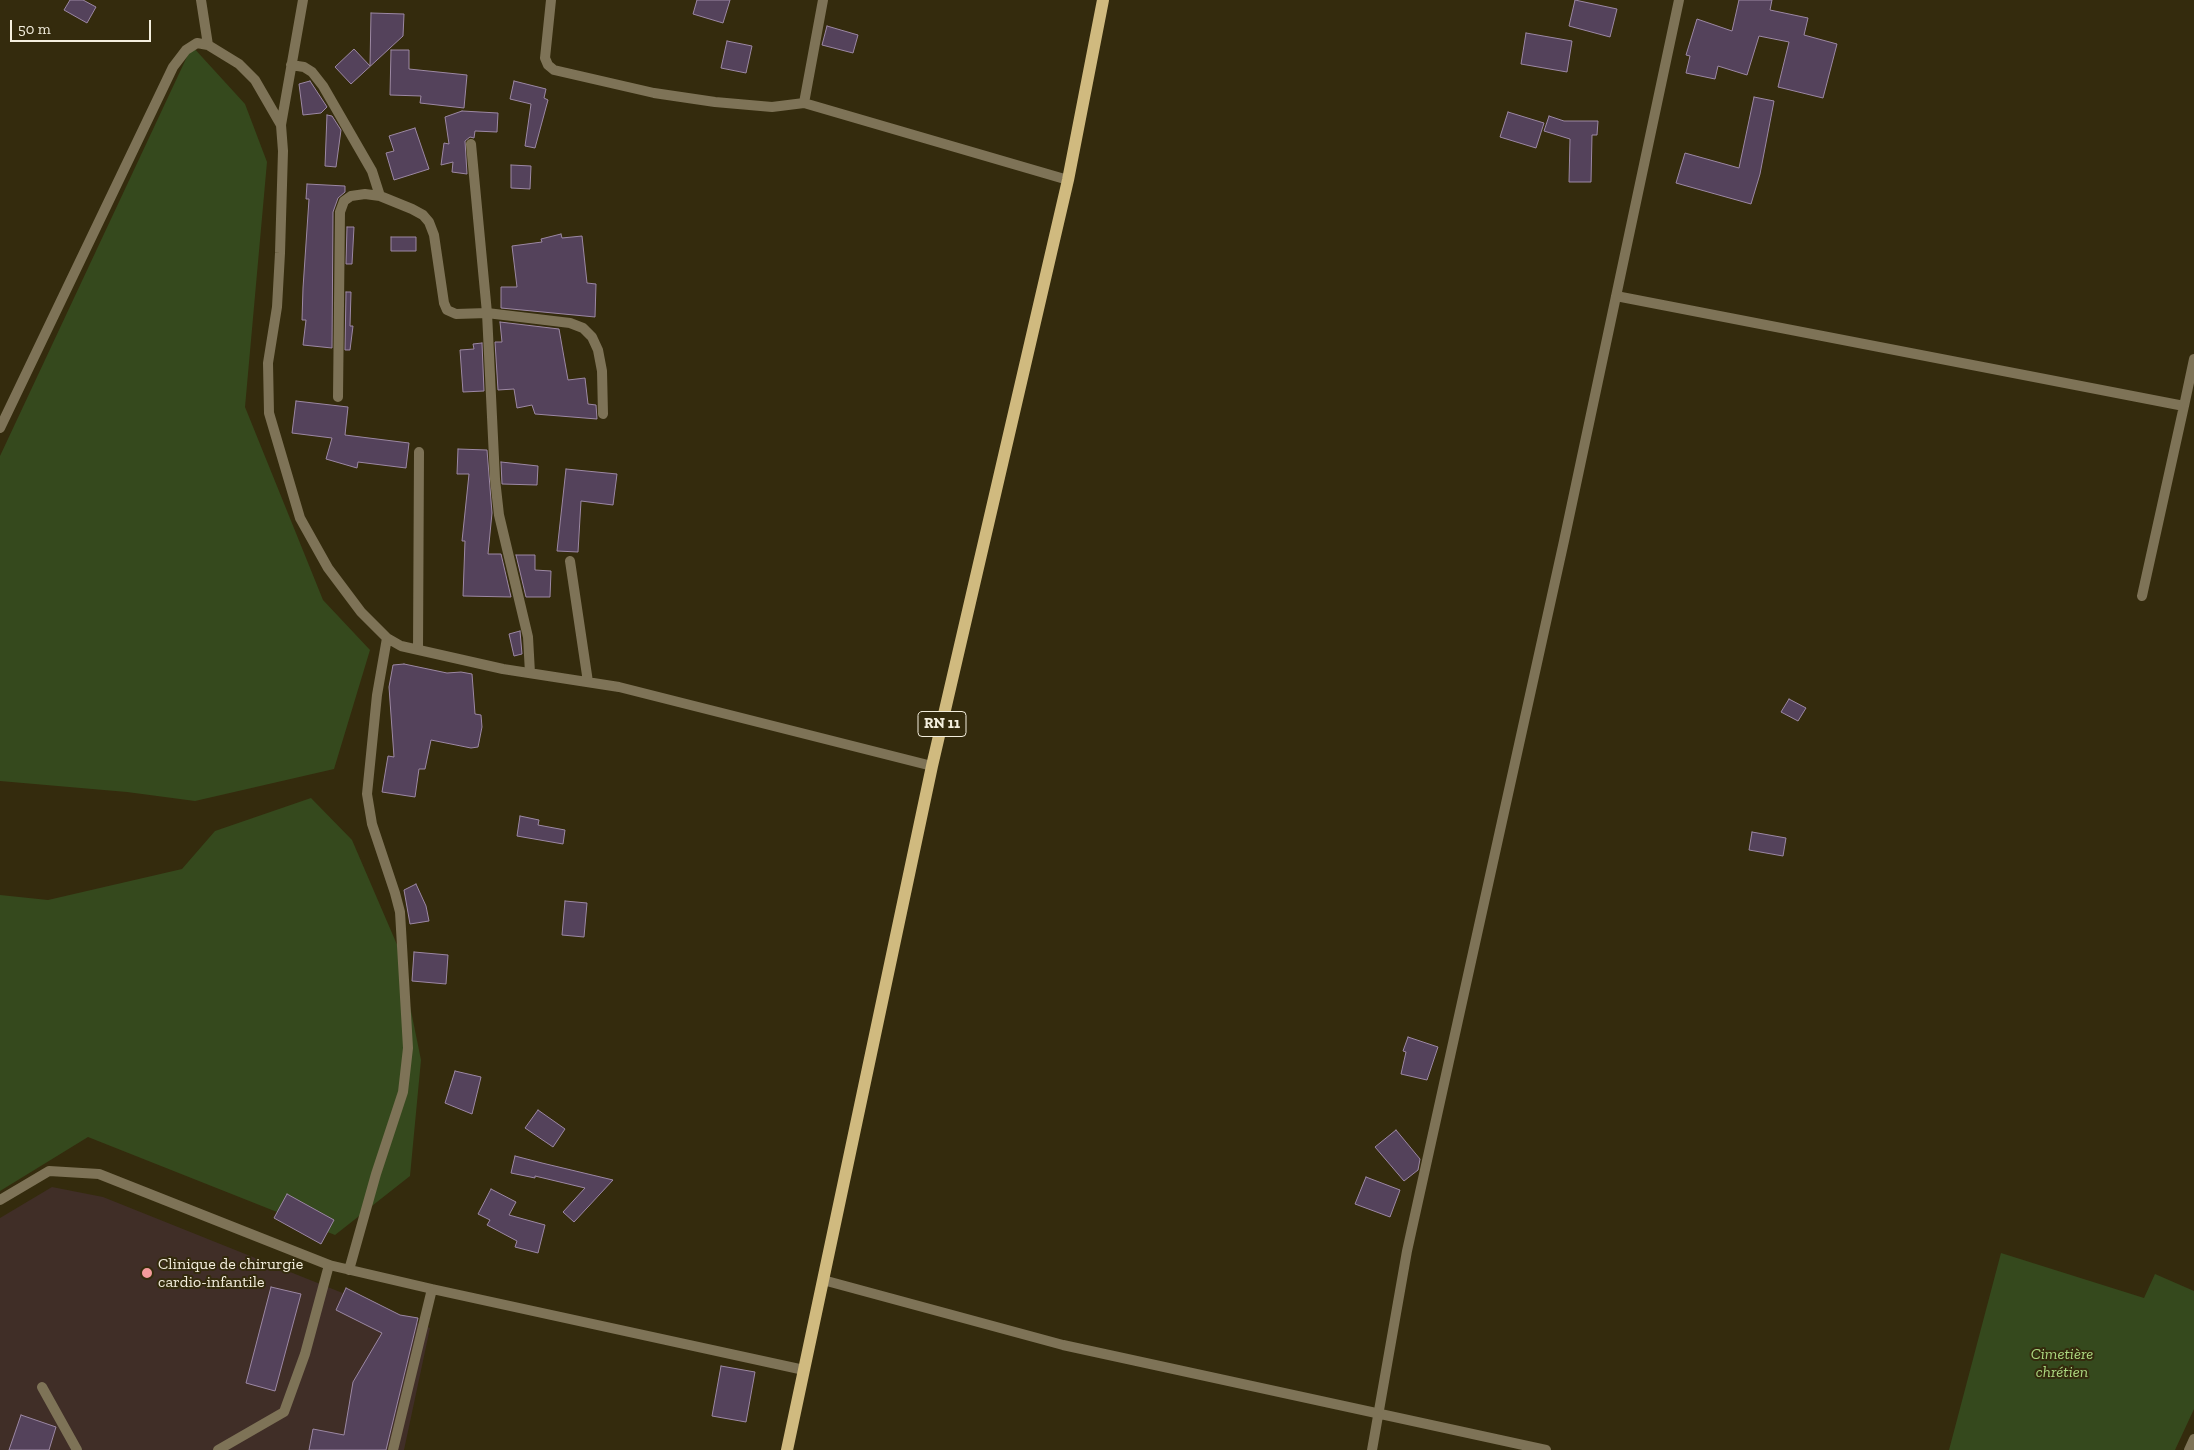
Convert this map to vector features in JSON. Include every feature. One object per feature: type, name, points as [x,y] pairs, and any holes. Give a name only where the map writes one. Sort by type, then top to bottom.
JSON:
[{"type":"main road","name":"RN 11","points":[[787,1450],[932,766],[1068,180],[1103,0]]},
{"type":"street","points":[[201,0],[208,45]]},
{"type":"street","points":[[303,0],[281,125],[283,151],[280,253],[277,307],[268,363],[269,413],[300,518],[328,568],[360,612],[387,638],[402,646],[503,669],[618,687],[932,766]]},
{"type":"street","points":[[551,0],[545,58],[548,65],[554,70],[654,93],[715,102],[772,108],[804,103],[1068,180]]},
{"type":"street","points":[[804,103],[823,0]]},
{"type":"street","points":[[1372,1450],[1407,1251],[1564,541],[1679,0]]},
{"type":"street","points":[[0,428],[173,67],[186,50],[197,43],[208,45],[239,64],[255,80],[281,125]]},
{"type":"street","points":[[291,65],[304,67],[312,72],[323,86],[372,171],[380,196]]},
{"type":"street","points":[[471,144],[487,313],[495,479],[499,515],[528,637],[530,673]]},
{"type":"street","points":[[338,398],[340,212],[344,201],[351,196],[364,194],[380,196],[412,209],[423,215],[429,222],[434,235],[444,303],[447,310],[456,314],[487,313],[570,323],[583,328],[592,337],[598,350],[602,371],[604,414]]},
{"type":"street","points":[[1616,296],[2184,406]]},
{"type":"street","points":[[2142,596],[2194,359]]},
{"type":"street","points":[[418,650],[419,452]]},
{"type":"street","points":[[570,562],[588,682]]},
{"type":"street","points":[[349,1270],[376,1174],[404,1092],[408,1048],[400,912],[372,824],[367,794],[377,695],[387,638]]},
{"type":"street","points":[[0,1200],[49,1171],[99,1174],[329,1265],[804,1370]]},
{"type":"street","points":[[218,1450],[284,1412],[305,1354],[329,1265]]},
{"type":"street","points":[[824,1280],[1063,1345],[1546,1450]]},
{"type":"street","points":[[393,1450],[432,1289]]},
{"type":"street","points":[[42,1387],[77,1450]]},
{"type":"street","points":[[2189,1450],[2194,1439]]},
{"type":"shaded area","name":"Clinique de chirurgie cardio-infantile","points":[[52,1187],[103,1197],[430,1328],[404,1450],[0,1450],[0,1218]]},
{"type":"green space","points":[[192,46],[245,104],[267,162],[245,407],[323,600],[370,650],[334,769],[195,801],[127,792],[0,781],[0,456]]},
{"type":"green space","points":[[311,798],[352,840],[398,947],[421,1060],[410,1176],[335,1235],[88,1137],[0,1191],[0,895],[48,900],[182,869],[215,831]]},
{"type":"green space","name":"Cimetière chrétien","points":[[2001,1253],[2144,1298],[2155,1274],[2194,1291],[2194,1409],[2175,1450],[1949,1450]]},
{"type":"building","points":[[70,0],[83,0],[96,7],[87,23],[64,10]]},
{"type":"building","points":[[697,0],[730,0],[723,23],[693,14]]},
{"type":"building","points":[[1575,0],[1617,9],[1610,37],[1569,26]]},
{"type":"building","points":[[1739,0],[1772,0],[1770,10],[1808,18],[1804,35],[1837,44],[1823,98],[1778,87],[1789,42],[1759,36],[1747,75],[1718,66],[1715,79],[1686,73],[1690,56],[1686,55],[1697,19],[1732,31]]},
{"type":"building","points":[[371,13],[404,14],[403,36],[351,84],[335,67],[354,49],[370,66]]},
{"type":"building","points":[[827,26],[858,35],[853,53],[822,45]]},
{"type":"building","points":[[1526,33],[1572,41],[1567,72],[1521,64]]},
{"type":"building","points":[[727,41],[752,46],[746,73],[721,68]]},
{"type":"building","points":[[391,50],[409,50],[409,69],[467,75],[464,108],[420,103],[421,96],[390,95]]},
{"type":"building","points":[[310,81],[327,107],[321,113],[303,115],[299,84]]},
{"type":"building","points":[[514,81],[546,89],[544,98],[548,100],[535,148],[525,146],[531,104],[510,99]]},
{"type":"building","points":[[1754,97],[1774,101],[1760,174],[1751,204],[1676,183],[1685,153],[1739,168]]},
{"type":"building","points":[[462,111],[498,113],[497,132],[475,131],[474,138],[470,137],[465,141],[467,174],[452,172],[453,162],[441,165],[444,143],[449,144],[445,117]]},
{"type":"building","points":[[1508,112],[1544,123],[1536,148],[1500,137]]},
{"type":"building","points":[[327,115],[332,116],[341,130],[336,167],[325,166]]},
{"type":"building","points":[[1549,116],[1564,121],[1598,121],[1597,135],[1592,135],[1591,182],[1569,182],[1570,139],[1544,131]]},
{"type":"building","points":[[415,128],[429,169],[394,180],[386,153],[394,151],[389,136]]},
{"type":"building","points":[[511,165],[531,166],[530,189],[511,188]]},
{"type":"building","points":[[307,184],[345,186],[345,192],[338,198],[333,212],[332,348],[303,345],[306,320],[302,320],[309,199],[306,199]]},
{"type":"building","points":[[347,227],[354,227],[352,264],[346,264]]},
{"type":"building","points":[[561,234],[562,238],[582,236],[587,283],[596,284],[595,317],[501,308],[501,287],[517,287],[512,246],[542,242],[541,239]]},
{"type":"building","points":[[391,237],[416,237],[416,251],[391,251]]},
{"type":"building","points":[[346,292],[351,292],[350,326],[353,326],[350,350],[345,350]]},
{"type":"building","points":[[500,322],[559,329],[568,380],[585,378],[588,404],[596,405],[597,419],[535,414],[532,405],[517,408],[514,389],[498,390],[495,342],[502,342]]},
{"type":"building","points":[[482,343],[484,391],[463,392],[460,350],[474,349],[473,344]]},
{"type":"building","points":[[296,401],[348,407],[345,435],[409,443],[406,468],[358,462],[357,468],[326,459],[332,438],[292,433]]},
{"type":"building","points":[[458,449],[487,450],[492,513],[488,554],[501,554],[511,597],[463,596],[465,541],[462,541],[469,474],[457,474]]},
{"type":"building","points":[[501,462],[538,466],[537,485],[502,484]]},
{"type":"building","points":[[566,469],[617,474],[613,505],[581,501],[578,552],[557,551]]},
{"type":"building","points":[[516,555],[535,555],[535,570],[551,571],[550,597],[526,597]]},
{"type":"building","points":[[520,631],[522,654],[514,656],[509,634]]},
{"type":"building","points":[[404,664],[447,673],[461,672],[472,674],[475,714],[481,715],[482,727],[478,747],[471,748],[431,740],[425,769],[419,769],[415,797],[382,792],[388,756],[394,757],[389,687],[393,665]]},
{"type":"building","points":[[1789,699],[1806,708],[1798,721],[1781,712]]},
{"type":"building","points":[[520,816],[539,820],[538,825],[565,830],[563,844],[517,836]]},
{"type":"building","points":[[1752,832],[1786,838],[1783,856],[1749,850]]},
{"type":"building","points":[[416,884],[426,906],[429,921],[410,924],[404,890]]},
{"type":"building","points":[[565,901],[587,903],[584,937],[562,935]]},
{"type":"building","points":[[414,952],[448,955],[446,984],[412,981]]},
{"type":"building","points":[[1408,1037],[1438,1047],[1427,1080],[1401,1074],[1406,1052],[1403,1051]]},
{"type":"building","points":[[455,1071],[481,1077],[472,1114],[445,1103]]},
{"type":"building","points":[[538,1110],[565,1129],[553,1147],[525,1128]]},
{"type":"building","points":[[1396,1130],[1420,1159],[1418,1170],[1404,1181],[1375,1147]]},
{"type":"building","points":[[515,1156],[613,1180],[574,1222],[563,1212],[585,1188],[535,1176],[535,1178],[511,1173]]},
{"type":"building","points":[[1366,1177],[1400,1190],[1390,1217],[1355,1204]]},
{"type":"building","points":[[491,1189],[516,1202],[509,1215],[545,1225],[538,1253],[515,1247],[517,1241],[487,1225],[490,1220],[478,1214]]},
{"type":"building","points":[[287,1194],[334,1220],[321,1244],[274,1218]]},
{"type":"building","points":[[271,1287],[301,1294],[275,1391],[246,1383]]},
{"type":"building","points":[[346,1288],[400,1315],[418,1318],[386,1450],[309,1450],[313,1429],[344,1435],[353,1382],[382,1333],[336,1310]]},
{"type":"building","points":[[721,1366],[755,1372],[746,1422],[712,1416]]},
{"type":"building","points":[[21,1415],[56,1427],[49,1450],[9,1450]]},
{"type":"place","name":"Clinique de chirurgie cardio-infantile","points":[[147,1273]]}]
